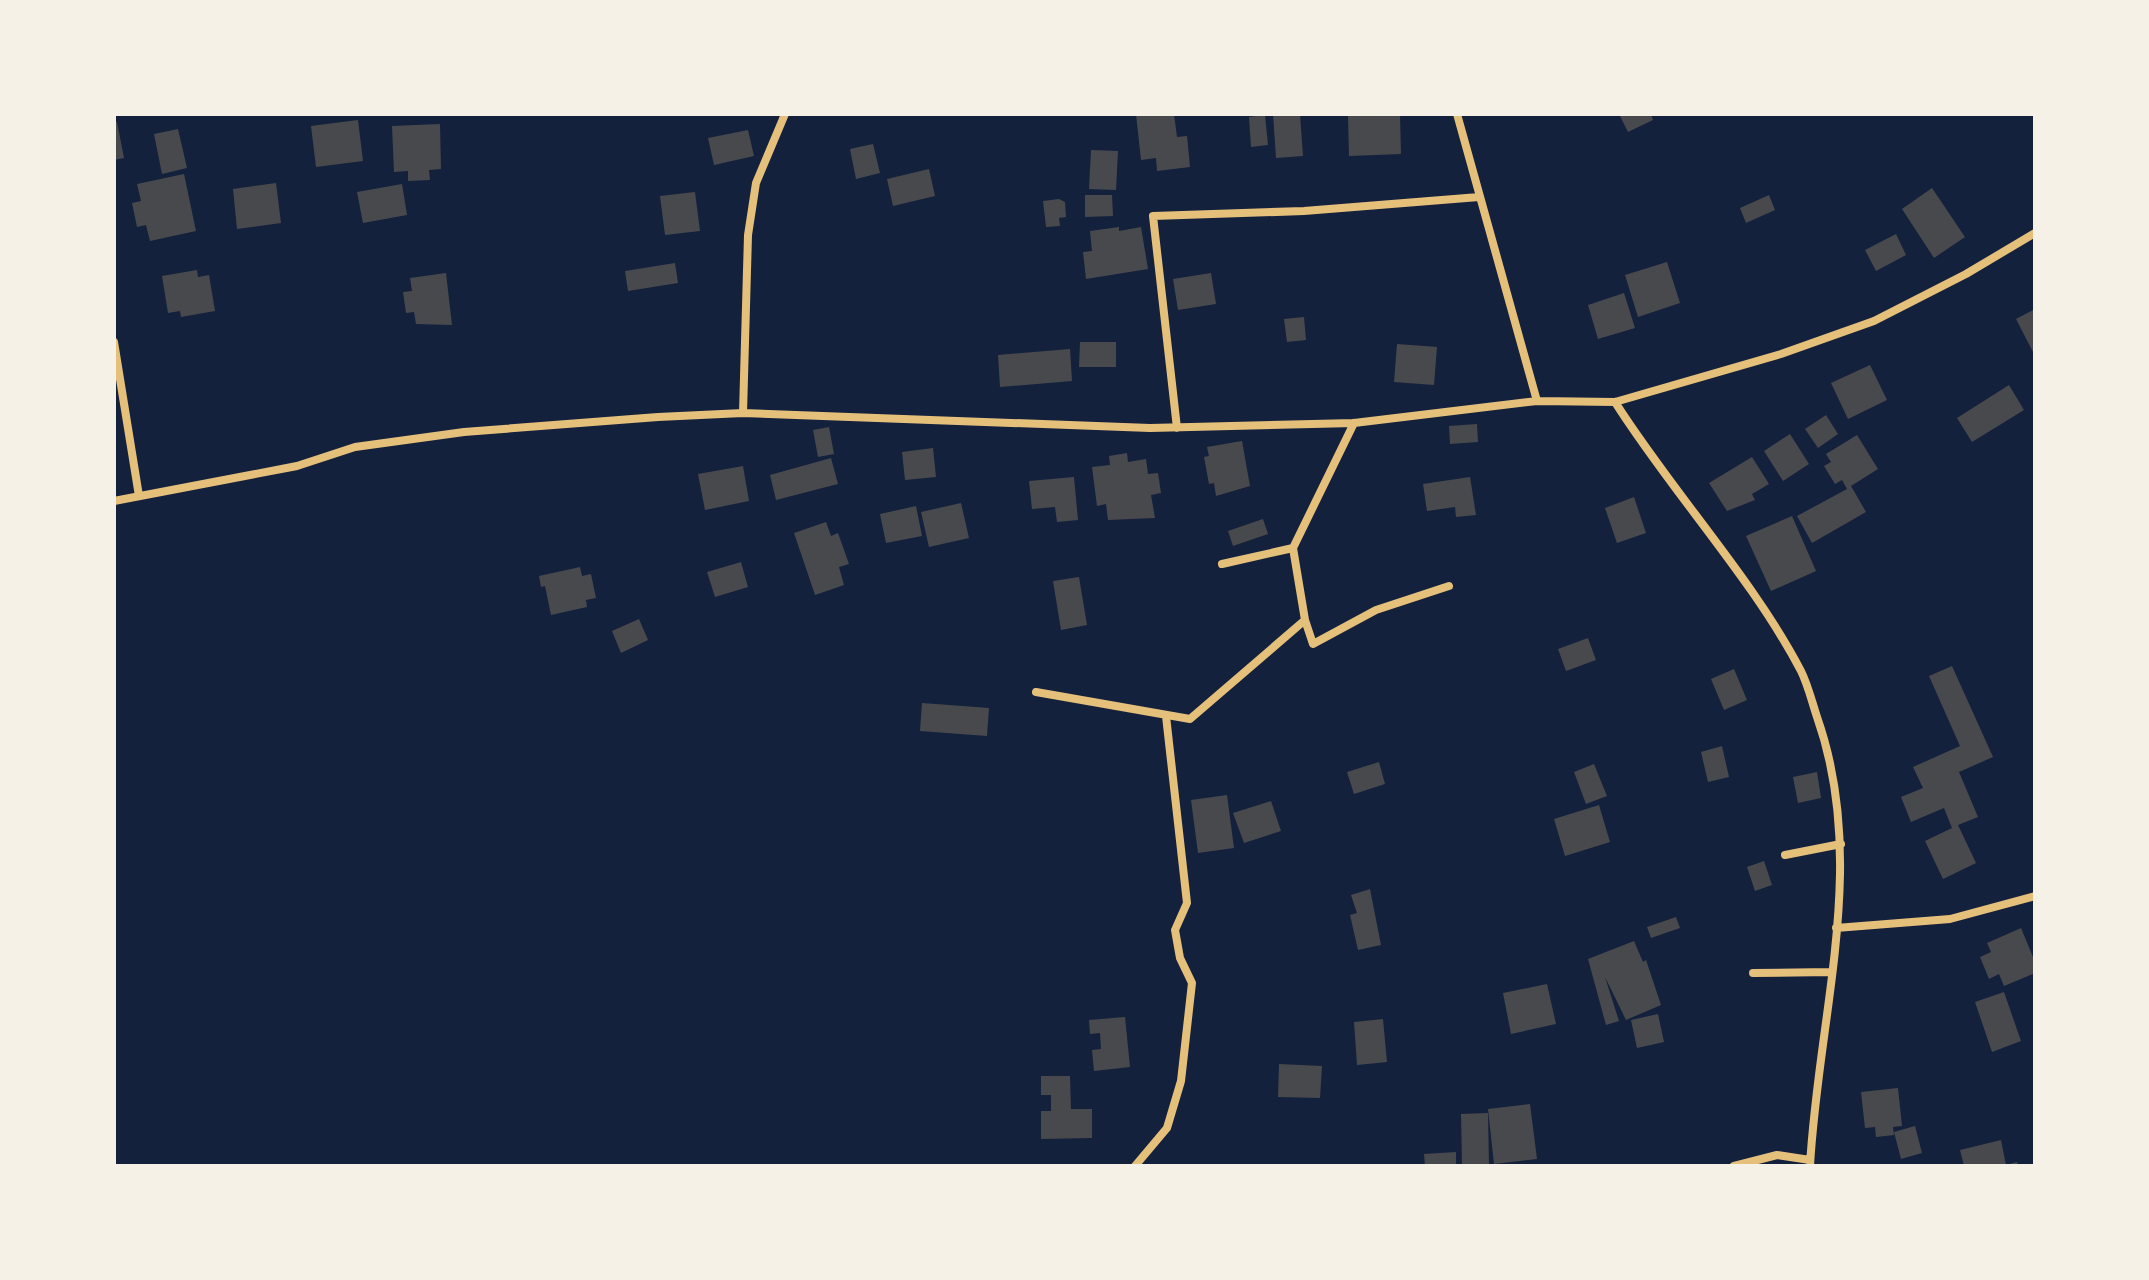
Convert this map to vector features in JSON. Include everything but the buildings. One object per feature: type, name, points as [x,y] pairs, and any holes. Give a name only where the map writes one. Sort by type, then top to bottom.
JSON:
[{"type":"street","points":[[743,413],[748,235],[756,183],[785,114]]},
{"type":"street","points":[[1457,114],[1537,401]]},
{"type":"street","points":[[1177,428],[1153,216],[1304,211],[1479,197]]},
{"type":"street","points":[[114,501],[297,466],[355,447],[414,438],[743,413],[894,417],[1098,429],[1354,423],[1537,401],[1615,402],[1781,354],[1874,321],[1966,274],[2035,233]]},
{"type":"street","points":[[114,342],[139,496]]},
{"type":"street","points":[[1615,402],[1649,455],[1756,601],[1801,672],[1831,757],[1841,844],[1836,928],[1810,1163],[1777,1155],[1734,1166]]},
{"type":"street","points":[[1354,423],[1293,548],[1305,620],[1313,644],[1376,610],[1449,586]]},
{"type":"street","points":[[1222,564],[1293,548]]},
{"type":"street","points":[[1036,692],[1190,719],[1305,620]]},
{"type":"street","points":[[1135,1166],[1167,1128],[1181,1081],[1191,1018],[1192,983],[1180,958],[1175,930],[1187,903],[1166,716]]},
{"type":"street","points":[[1785,855],[1841,844]]},
{"type":"street","points":[[1836,928],[1950,919],[2035,896]]},
{"type":"street","points":[[1753,973],[1831,972]]}]
